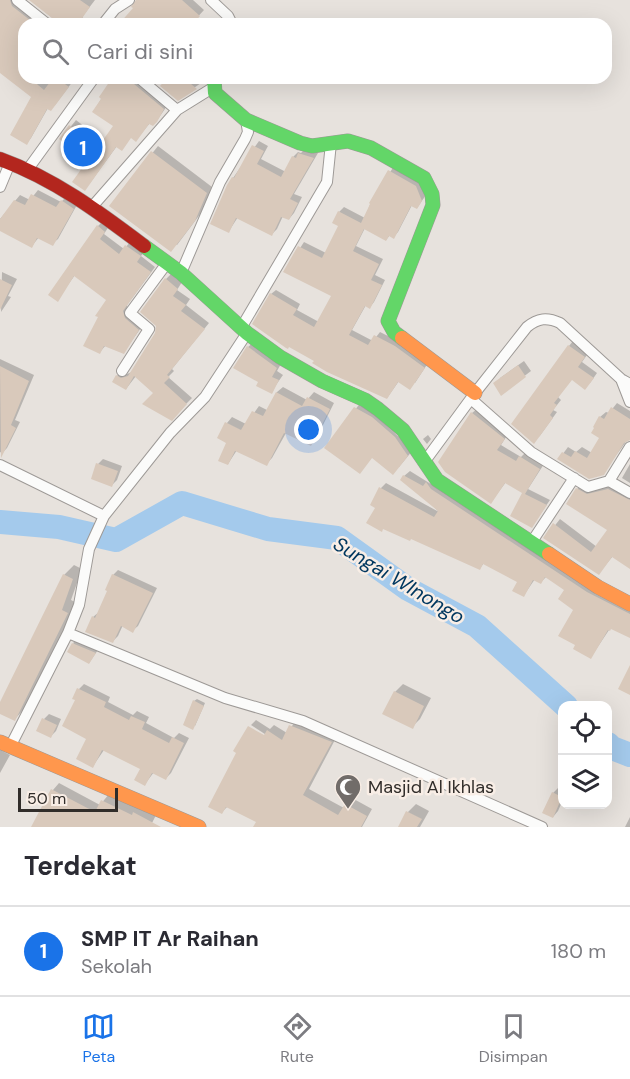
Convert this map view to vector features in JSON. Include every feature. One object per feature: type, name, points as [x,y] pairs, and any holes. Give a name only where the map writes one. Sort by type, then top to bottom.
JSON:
[{"type":"street","points":[[108,18],[115,9],[129,0]]},
{"type":"street","points":[[211,0],[229,18]]},
{"type":"street","points":[[24,2],[41,18]]},
{"type":"street","points":[[28,170],[90,84]]},
{"type":"street","points":[[146,84],[177,110]]},
{"type":"street","points":[[91,208],[177,110],[211,84]]},
{"type":"street","points":[[215,84],[220,99],[246,120],[312,146],[348,141],[370,148],[424,178],[432,194],[433,205],[388,321],[394,332],[473,396],[516,441],[531,452],[588,487],[609,482],[630,493]]},
{"type":"street","points":[[181,273],[220,182],[245,139],[248,126],[246,120]]},
{"type":"street","points":[[199,827],[5,744],[68,633],[79,604],[89,549],[103,518],[170,433],[204,397],[327,182],[331,143]]},
{"type":"street","points":[[0,188],[5,161],[62,188],[181,273],[244,330],[280,357],[321,381],[364,400],[378,409],[403,430],[437,480],[531,543],[630,604]]},
{"type":"street","points":[[122,371],[149,328],[130,313],[167,263]]},
{"type":"street","points":[[424,461],[527,327],[543,318],[560,323],[625,382],[630,402]]},
{"type":"street","points":[[609,482],[630,447]]},
{"type":"street","points":[[0,465],[103,518]]},
{"type":"street","points":[[531,543],[574,478]]},
{"type":"street","points":[[68,633],[225,698],[303,721],[542,827]]},
{"type":"building","points":[[0,0],[10,0],[12,6],[27,18],[18,18],[18,84],[37,84],[44,90],[48,84],[65,84],[69,87],[51,111],[47,109],[27,145],[10,135],[31,97],[0,73]]},
{"type":"building","points":[[29,0],[80,0],[90,7],[82,18],[52,18]]},
{"type":"building","points":[[136,0],[182,0],[200,16],[198,18],[124,18],[133,8],[131,7]]},
{"type":"building","points":[[108,84],[134,84],[164,109],[157,122],[153,126],[149,124],[136,142],[131,138],[122,151],[116,147],[85,191],[72,182],[87,161],[59,139],[69,125],[98,147],[113,126],[92,112],[101,99],[99,97]]},
{"type":"building","points":[[162,84],[191,84],[197,89],[178,101],[160,86]]},
{"type":"building","points":[[252,145],[264,151],[257,164],[281,177],[292,156],[296,158],[298,153],[314,158],[290,199],[298,203],[289,220],[281,217],[272,236],[236,218],[229,233],[210,224],[227,185],[232,177],[234,178]]},
{"type":"building","points":[[151,151],[207,193],[195,221],[171,252],[109,206]]},
{"type":"building","points":[[388,170],[416,186],[422,201],[417,209],[411,206],[394,239],[389,236],[386,241],[364,229],[353,251],[379,264],[371,280],[382,285],[370,309],[365,306],[349,335],[368,345],[374,335],[395,346],[425,368],[410,390],[398,382],[387,399],[327,372],[312,363],[314,361],[289,347],[286,348],[252,324],[270,293],[297,309],[293,315],[314,327],[331,296],[283,272],[298,246],[322,258],[338,226],[332,223],[338,211],[361,223],[369,203]]},
{"type":"building","points":[[31,194],[56,207],[61,200],[74,209],[53,246],[37,238],[32,248],[0,231],[0,219],[14,200],[25,205]]},
{"type":"building","points":[[97,225],[105,232],[100,239],[119,254],[125,245],[141,256],[137,262],[151,272],[123,311],[125,318],[139,330],[124,354],[104,346],[100,354],[83,346],[98,317],[95,316],[106,300],[74,276],[58,302],[48,295]]},
{"type":"building","points":[[165,278],[178,289],[173,296],[186,305],[181,311],[205,329],[167,375],[170,377],[164,383],[187,404],[172,421],[142,404],[153,393],[134,376],[126,390],[112,382],[116,375],[121,378],[128,376],[155,333],[156,326],[140,312]]},
{"type":"building","points":[[0,279],[12,285],[0,310]]},
{"type":"building","points":[[568,345],[585,357],[578,367],[594,378],[585,390],[572,380],[554,403],[557,405],[550,415],[553,418],[534,444],[511,424]]},
{"type":"building","points":[[247,346],[277,368],[272,377],[279,380],[272,394],[256,386],[258,382],[233,368]]},
{"type":"building","points":[[518,365],[526,377],[501,396],[493,383]]},
{"type":"building","points":[[0,366],[29,381],[11,425],[16,428],[1,458]]},
{"type":"building","points":[[276,392],[302,406],[307,397],[330,409],[311,446],[284,433],[267,466],[235,451],[228,465],[218,461],[226,443],[217,438],[225,422],[241,430],[252,411],[263,416]]},
{"type":"building","points":[[354,407],[372,417],[395,437],[408,456],[393,475],[372,458],[360,474],[324,448]]},
{"type":"building","points":[[611,407],[630,419],[630,440],[624,443],[604,475],[589,479],[557,459],[562,452],[571,457],[575,451],[587,458],[599,438],[591,433],[593,427],[599,416],[604,419]]},
{"type":"building","points":[[471,412],[505,439],[497,450],[516,461],[519,456],[540,469],[525,494],[547,505],[532,528],[510,516],[522,493],[505,483],[491,504],[445,472],[438,462]]},
{"type":"building","points":[[96,463],[118,471],[112,487],[91,479]]},
{"type":"building","points":[[403,475],[423,486],[426,482],[431,489],[587,592],[630,614],[630,638],[611,629],[608,630],[591,659],[573,649],[575,645],[558,636],[573,610],[558,599],[564,590],[545,577],[541,584],[533,580],[524,597],[512,591],[517,582],[483,564],[480,570],[411,539],[410,541],[383,529],[382,532],[366,523],[375,508],[370,505],[379,487],[434,517],[438,511],[400,480]]},
{"type":"building","points":[[576,488],[587,494],[608,489],[630,500],[630,569],[612,557],[599,575],[543,538],[553,523],[591,552],[607,530],[566,504]]},
{"type":"building","points":[[63,574],[73,579],[62,610],[68,613],[15,721],[0,714],[0,702]]},
{"type":"building","points":[[112,574],[153,593],[133,633],[121,626],[113,643],[85,632],[92,616],[95,618]]},
{"type":"building","points":[[72,643],[96,653],[89,664],[67,652]]},
{"type":"building","points":[[630,665],[630,695],[618,689]]},
{"type":"building","points":[[77,688],[106,702],[104,707],[129,720],[131,716],[145,722],[142,729],[169,743],[172,737],[184,743],[166,780],[152,773],[145,786],[134,780],[140,769],[102,750],[93,768],[76,759],[86,739],[62,726],[75,700],[72,699]]},
{"type":"building","points":[[394,691],[424,706],[413,729],[382,714]]},
{"type":"building","points":[[193,700],[204,706],[193,730],[183,725]]},
{"type":"building","points":[[42,718],[57,725],[51,738],[36,731]]},
{"type":"building","points":[[289,725],[332,742],[303,795],[338,815],[345,804],[367,816],[361,827],[253,827],[256,822],[226,807],[222,814],[208,807],[236,753],[233,751],[248,726],[264,735],[267,730],[282,740]]},
{"type":"building","points":[[51,789],[95,812],[101,800],[132,815],[133,812],[161,827],[31,827]]},
{"type":"building","points":[[552,792],[558,795],[558,806],[553,818],[542,813]]},
{"type":"building","points":[[406,811],[422,819],[417,827],[398,827]]},
{"type":"waterway","name":"Sungai WInongo","points":[[0,522],[59,527],[116,540],[182,503],[268,529],[337,538],[408,589],[477,626],[560,701]]},
{"type":"waterway","name":"Sungai WInongo","points":[[612,748],[630,755]]},
{"type":"traffic: fast","points":[[214,84],[215,93],[246,120],[312,146],[348,141],[371,148],[424,178],[432,194],[433,205],[388,321],[394,332],[402,338]]},
{"type":"traffic: fast","points":[[144,246],[181,273],[247,333],[280,357],[322,381],[365,400],[378,409],[403,430],[437,480],[549,554]]},
{"type":"traffic: slow","points":[[402,338],[475,393]]},
{"type":"traffic: slow","points":[[549,554],[598,587],[630,604]]},
{"type":"traffic: slow","points":[[0,742],[199,827]]},
{"type":"traffic: jam","points":[[0,159],[57,186],[144,246]]},
{"type":"place","name":"SMP IT Ar Raihan","points":[[83,147]]},
{"type":"place","name":"Masjid Al Ikhlas","points":[[348,810]]}]
